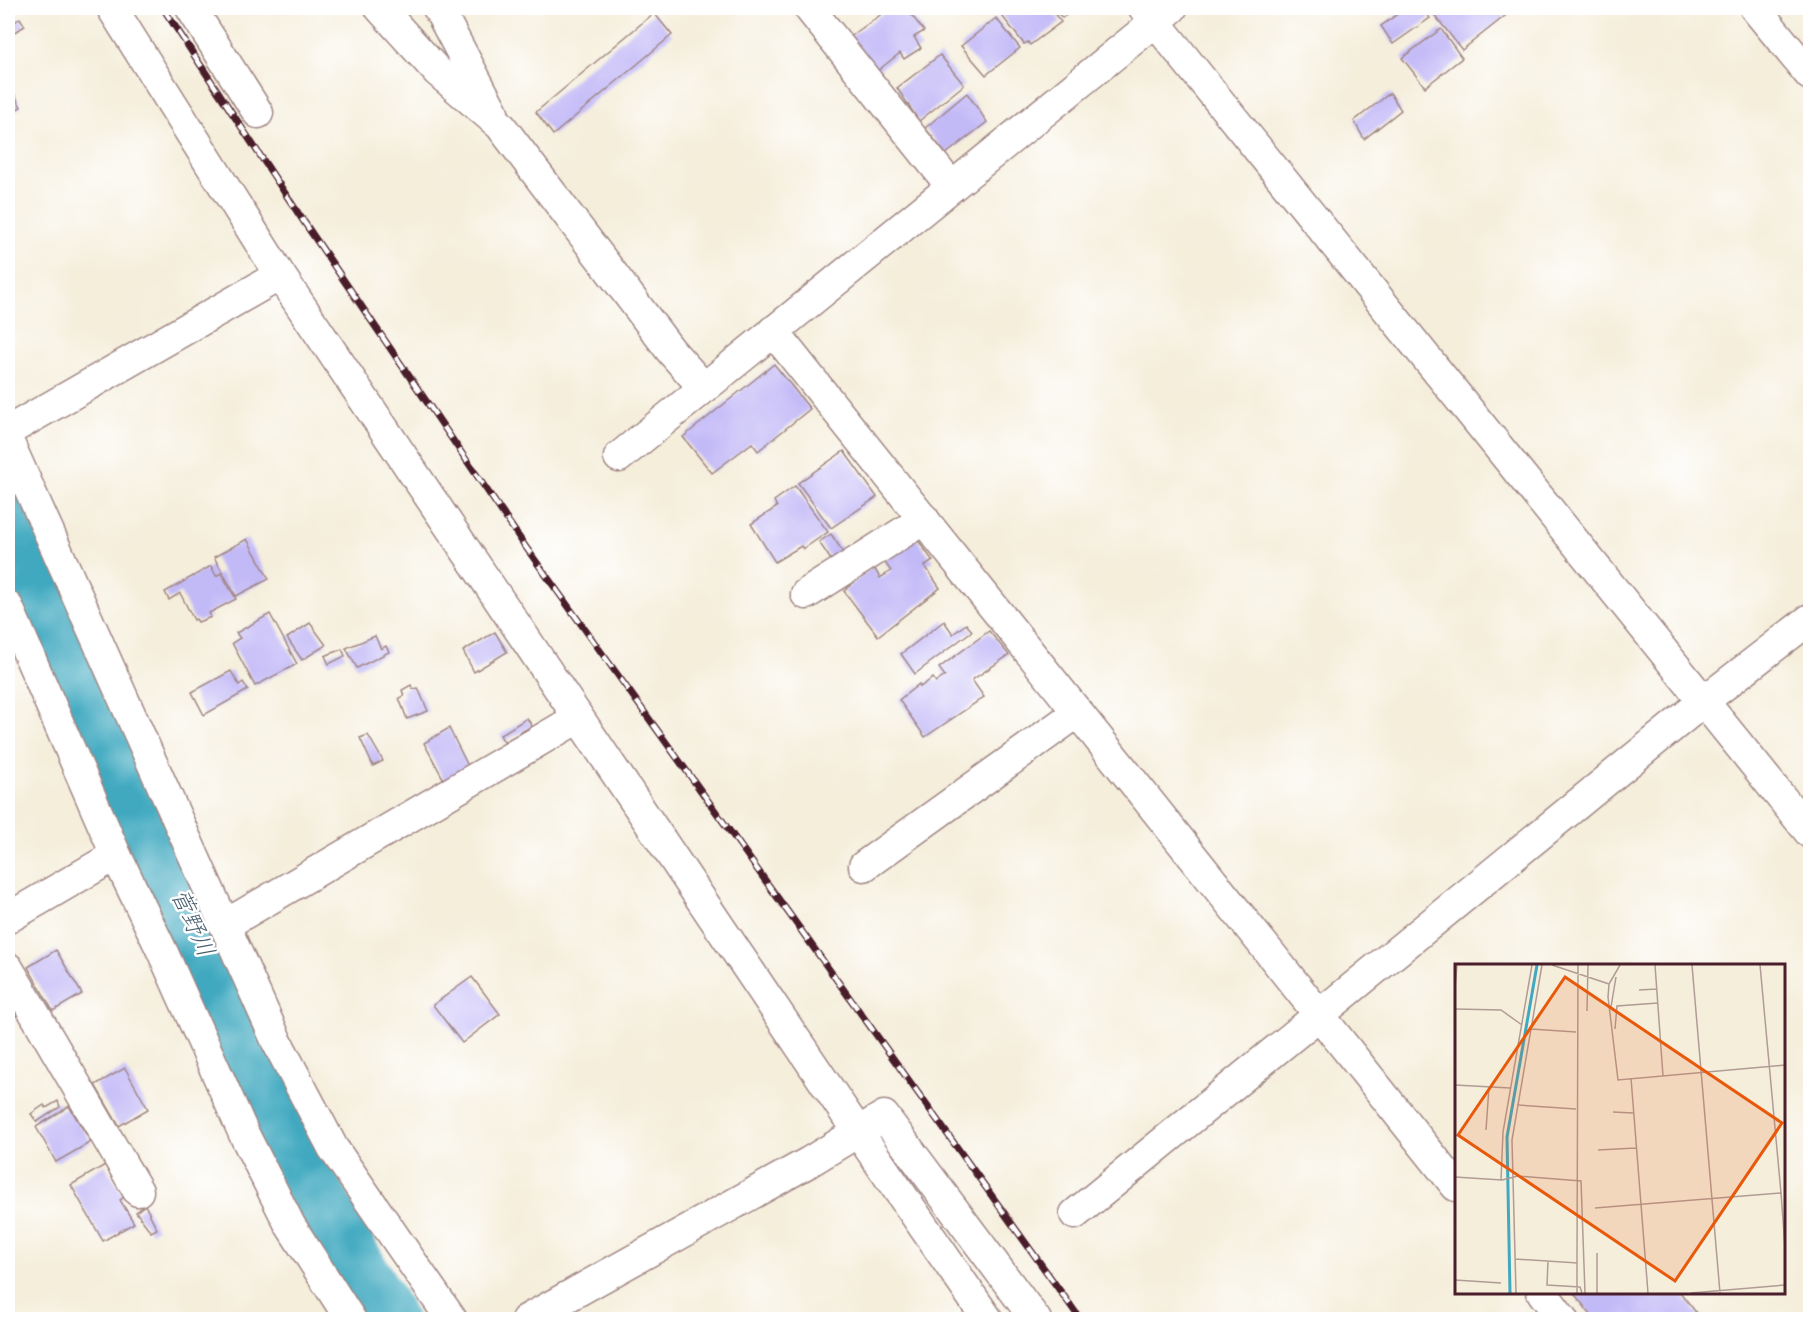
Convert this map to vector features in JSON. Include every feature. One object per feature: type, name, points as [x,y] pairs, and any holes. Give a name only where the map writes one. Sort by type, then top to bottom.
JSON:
[{"type":"street","points":[[112,8],[280,275],[858,1132],[988,1320]]},
{"type":"street","points":[[191,8],[258,113]]},
{"type":"street","points":[[438,8],[500,125],[671,351],[704,388]]},
{"type":"street","points":[[809,8],[951,186]]},
{"type":"street","points":[[1755,8],[1810,75]]},
{"type":"street","points":[[619,457],[951,186],[1157,12],[1810,833]]},
{"type":"street","points":[[390,15],[437,71],[500,125]]},
{"type":"street","points":[[8,431],[280,275]]},
{"type":"street","points":[[773,331],[1455,1184]]},
{"type":"street","points":[[8,441],[278,1042],[333,1148],[452,1320]]},
{"type":"street","points":[[806,594],[924,519]]},
{"type":"street","points":[[8,607],[116,855],[163,953],[244,1134],[290,1225],[351,1320]]},
{"type":"street","points":[[1075,1214],[1704,701],[1810,619]]},
{"type":"street","points":[[864,866],[1078,712]]},
{"type":"street","points":[[225,926],[578,718]]},
{"type":"street","points":[[8,918],[116,855]]},
{"type":"street","points":[[8,968],[138,1191]]},
{"type":"street","points":[[526,1320],[809,1162],[884,1116],[1036,1320]]},
{"type":"street","points":[[1543,1294],[1563,1320]]},
{"type":"building","points":[[890,8],[906,8],[924,31],[914,37],[921,48],[904,59],[900,53],[876,72],[850,37]]},
{"type":"building","points":[[1014,8],[1050,8],[1061,22],[1030,45],[1028,42],[1024,44],[1002,16]]},
{"type":"building","points":[[1054,8],[1077,8],[1062,18]]},
{"type":"building","points":[[1406,8],[1423,8],[1430,18],[1393,44],[1381,26]]},
{"type":"building","points":[[1429,8],[1515,8],[1462,50]]},
{"type":"building","points":[[654,13],[672,35],[553,135],[536,112]]},
{"type":"building","points":[[8,16],[12,24],[20,18],[25,26],[8,36]]},
{"type":"building","points":[[996,18],[1020,48],[986,75],[961,46]]},
{"type":"building","points":[[1441,29],[1462,58],[1425,87],[1402,58]]},
{"type":"building","points":[[940,55],[964,85],[919,121],[897,88]]},
{"type":"building","points":[[8,82],[21,107],[8,114]]},
{"type":"building","points":[[967,93],[987,122],[946,154],[925,128]]},
{"type":"building","points":[[1390,93],[1401,110],[1364,139],[1354,121]]},
{"type":"building","points":[[774,364],[810,409],[758,451],[752,443],[712,473],[683,437]]},
{"type":"building","points":[[844,451],[877,497],[831,528],[798,483]]},
{"type":"building","points":[[795,486],[828,532],[803,549],[801,546],[775,562],[751,524],[777,507],[774,501]]},
{"type":"building","points":[[831,534],[843,552],[831,560],[819,542]]},
{"type":"building","points":[[915,536],[933,561],[925,566],[940,588],[878,636],[844,591],[873,566],[880,578],[891,571],[883,560]]},
{"type":"building","points":[[247,539],[269,579],[236,596],[214,557]]},
{"type":"building","points":[[211,566],[216,576],[221,573],[236,599],[209,613],[211,617],[198,622],[194,620],[180,593],[169,600],[165,592]]},
{"type":"building","points":[[270,614],[297,664],[255,686],[232,643],[240,638],[236,633]]},
{"type":"building","points":[[944,621],[953,634],[966,624],[972,631],[915,674],[901,654]]},
{"type":"building","points":[[310,623],[326,645],[302,660],[287,638]]},
{"type":"building","points":[[989,631],[1009,655],[972,680],[984,697],[925,737],[899,700],[919,684],[920,687],[933,678],[936,682],[945,676],[939,668]]},
{"type":"building","points":[[495,632],[507,652],[474,672],[463,651]]},
{"type":"building","points":[[375,636],[381,649],[386,646],[389,652],[357,668],[346,648]]},
{"type":"building","points":[[342,649],[345,656],[329,664],[325,656]]},
{"type":"building","points":[[231,671],[239,685],[243,682],[248,690],[204,715],[192,692]]},
{"type":"building","points":[[411,685],[413,689],[418,688],[428,711],[407,719],[399,698],[404,696],[402,690]]},
{"type":"building","points":[[527,718],[532,726],[504,742],[500,735]]},
{"type":"building","points":[[449,728],[469,768],[445,782],[424,743]]},
{"type":"building","points":[[368,735],[383,761],[373,766],[360,738]]},
{"type":"building","points":[[56,950],[82,994],[53,1011],[28,967]]},
{"type":"building","points":[[472,977],[500,1014],[462,1043],[433,1005]]},
{"type":"building","points":[[8,1000],[17,1016],[8,1021]]},
{"type":"building","points":[[125,1068],[148,1109],[119,1126],[95,1085]]},
{"type":"building","points":[[58,1101],[60,1107],[37,1122],[31,1114],[44,1105],[46,1108]]},
{"type":"building","points":[[69,1106],[91,1142],[56,1162],[36,1127]]},
{"type":"building","points":[[105,1165],[124,1197],[120,1200],[134,1223],[103,1241],[71,1185]]},
{"type":"building","points":[[145,1205],[157,1229],[151,1232],[136,1212]]},
{"type":"building","points":[[1575,1294],[1682,1294],[1702,1320],[1595,1320]]},
{"type":"waterway","name":"菅野川","points":[[8,519],[291,1150],[389,1320]]},
{"type":"railway","points":[[163,8],[302,219],[525,546],[1081,1320]]}]
